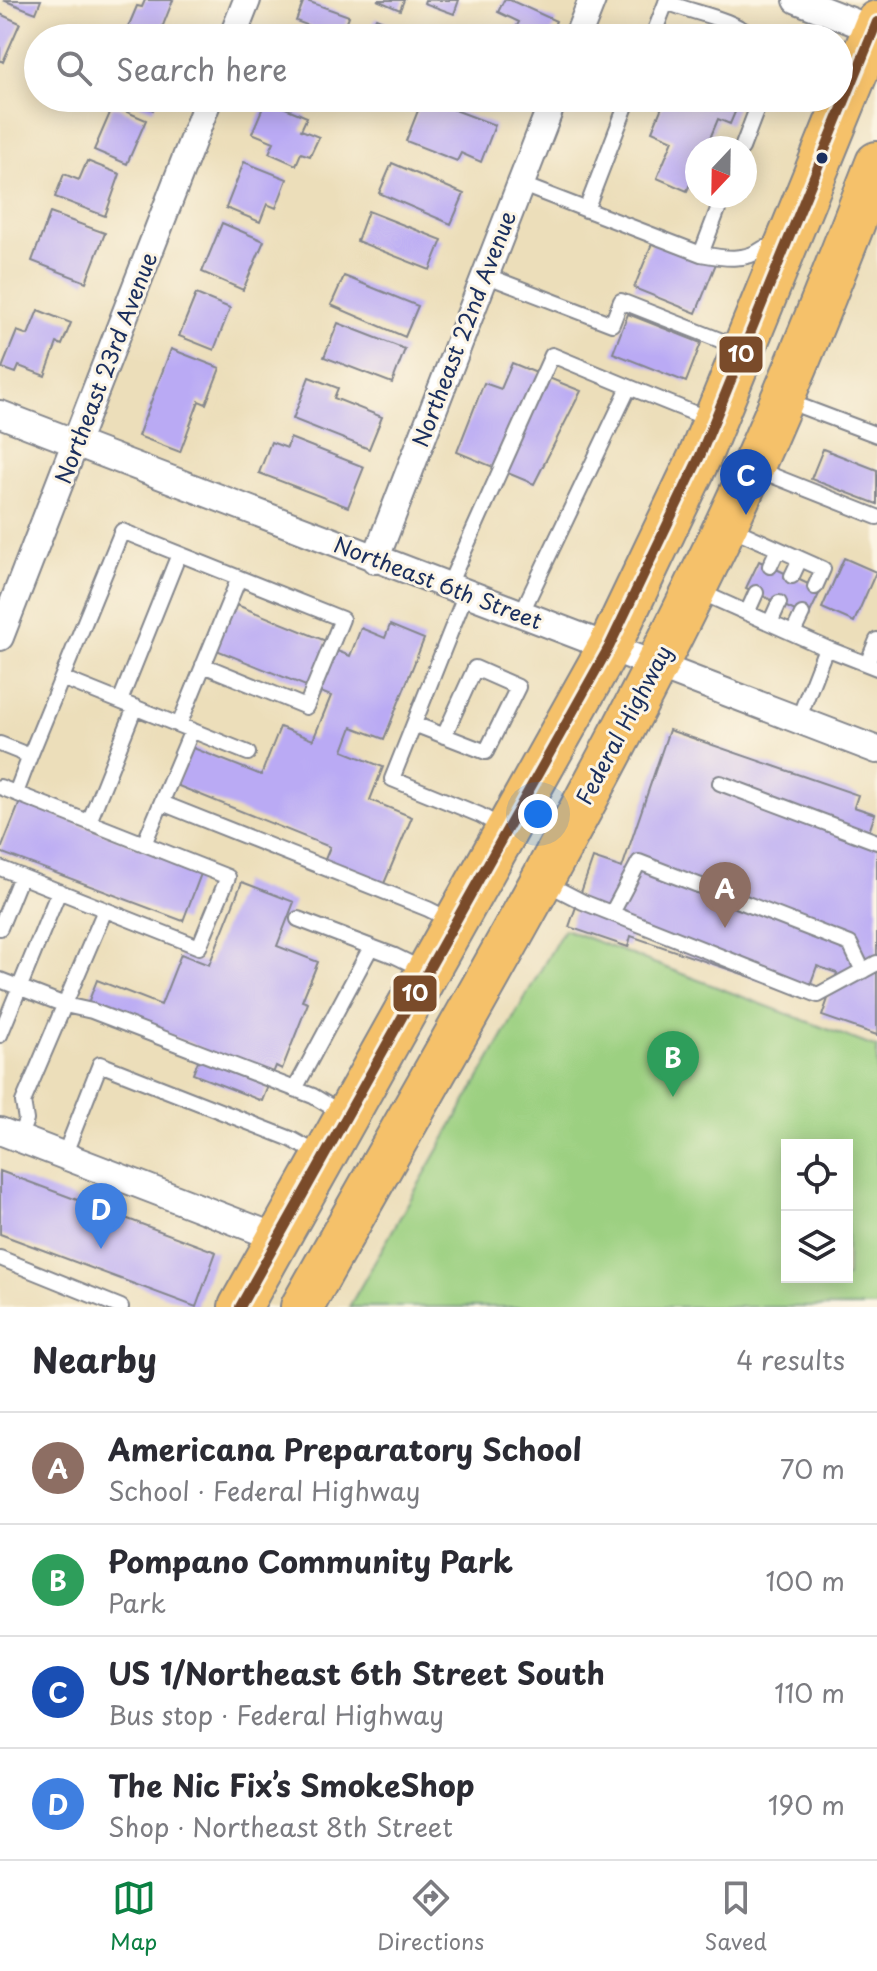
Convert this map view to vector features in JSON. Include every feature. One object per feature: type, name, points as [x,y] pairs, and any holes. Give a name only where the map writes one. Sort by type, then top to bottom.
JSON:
[{"type":"main road","points":[[853,84],[876,28]]},
{"type":"main road","points":[[240,1307],[609,647],[715,421],[842,112]]},
{"type":"main road","name":"Federal Highway","points":[[302,1307],[541,880],[695,590],[783,399],[877,163]]},
{"type":"street","points":[[238,24],[247,0]]},
{"type":"street","points":[[583,24],[592,0]]},
{"type":"street","points":[[797,0],[876,28]]},
{"type":"street","name":"Northeast 23rd Avenue","points":[[0,637],[204,112]]},
{"type":"street","name":"Northeast 22nd Avenue","points":[[375,560],[548,112]]},
{"type":"street","name":"Northeast 6th Street","points":[[0,414],[375,560],[876,748]]},
{"type":"street","points":[[10,1135],[278,1238]]},
{"type":"lane","points":[[657,24],[666,1],[731,24]]},
{"type":"lane","points":[[586,210],[624,112]]},
{"type":"lane","points":[[747,136],[756,112]]},
{"type":"lane","points":[[520,184],[701,254],[734,259],[764,248],[783,255]]},
{"type":"lane","points":[[701,254],[719,208]]},
{"type":"lane","points":[[485,275],[612,324],[621,301],[744,350]]},
{"type":"lane","points":[[507,831],[480,815],[392,779],[414,724],[457,590],[552,355],[715,421]]},
{"type":"lane","points":[[521,614],[629,387]]},
{"type":"lane","points":[[783,399],[877,435]]},
{"type":"lane","points":[[752,467],[877,517]]},
{"type":"lane","points":[[725,526],[823,569],[815,587]]},
{"type":"lane","points":[[16,793],[122,531],[342,619],[306,707],[203,665]]},
{"type":"lane","points":[[770,566],[778,549]]},
{"type":"lane","points":[[120,701],[179,554]]},
{"type":"lane","points":[[792,576],[800,559]]},
{"type":"lane","points":[[144,844],[162,803],[203,665],[239,578]]},
{"type":"lane","points":[[695,590],[872,666],[877,640]]},
{"type":"lane","points":[[747,613],[756,593]]},
{"type":"lane","points":[[770,623],[779,603]]},
{"type":"lane","points":[[793,633],[802,614]]},
{"type":"lane","points":[[798,720],[826,648]]},
{"type":"lane","points":[[414,724],[444,736],[486,752],[518,687],[475,668],[444,736]]},
{"type":"lane","points":[[62,678],[248,753]]},
{"type":"lane","points":[[89,822],[135,707]]},
{"type":"lane","points":[[0,744],[30,756]]},
{"type":"lane","points":[[720,783],[877,842]]},
{"type":"lane","points":[[0,787],[228,877],[199,947],[0,868]]},
{"type":"lane","points":[[162,803],[428,909],[455,923]]},
{"type":"lane","points":[[612,913],[639,862],[850,944],[863,971]]},
{"type":"lane","points":[[0,928],[21,876]]},
{"type":"lane","points":[[541,880],[612,913],[818,995],[877,963]]},
{"type":"lane","points":[[0,1035],[59,891]]},
{"type":"lane","points":[[10,1135],[26,1120],[23,1102],[105,910]]},
{"type":"lane","points":[[298,919],[427,972]]},
{"type":"lane","points":[[295,1089],[371,947]]},
{"type":"lane","points":[[0,980],[65,1005],[92,1011],[313,1096],[347,1116]]},
{"type":"lane","points":[[64,1156],[100,1064],[291,1139],[324,1157]]},
{"type":"lane","points":[[0,1258],[121,1307]]},
{"type":"green space","points":[[564,929],[877,1048],[877,1307],[349,1307]]},
{"type":"building","points":[[3,0],[41,0],[36,13]]},
{"type":"building","points":[[145,0],[173,0],[164,24],[129,24],[137,6],[142,7]]},
{"type":"building","points":[[304,0],[349,16],[346,24],[304,24],[296,21]]},
{"type":"building","points":[[377,0],[404,0],[400,10]]},
{"type":"building","points":[[425,0],[459,0],[454,14],[424,3]]},
{"type":"building","points":[[504,0],[510,0],[556,21],[555,24],[518,24],[498,12]]},
{"type":"building","points":[[0,14],[20,23],[3,62],[0,60]]},
{"type":"building","points":[[376,18],[390,24],[373,24]]},
{"type":"building","points":[[110,112],[127,112],[146,120],[127,164],[94,150]]},
{"type":"building","points":[[261,112],[295,112],[307,117],[301,130],[319,137],[310,156],[301,153],[296,165],[269,153],[274,142],[252,133]]},
{"type":"building","points":[[417,112],[460,112],[495,125],[481,162],[461,153],[457,161],[406,141]]},
{"type":"building","points":[[660,112],[735,112],[730,124],[718,119],[711,136],[685,136],[685,190],[657,178],[673,140],[652,131]]},
{"type":"building","points":[[87,161],[120,174],[105,216],[55,197],[64,174],[79,180]]},
{"type":"building","points":[[244,162],[287,179],[276,208],[267,204],[260,222],[226,208]]},
{"type":"building","points":[[392,163],[464,194],[451,224],[379,193]]},
{"type":"building","points":[[368,211],[442,240],[430,270],[357,241]]},
{"type":"building","points":[[50,213],[105,233],[86,282],[32,261]]},
{"type":"building","points":[[222,223],[264,241],[243,290],[202,272]]},
{"type":"building","points":[[655,236],[717,261],[696,313],[634,288]]},
{"type":"building","points":[[344,276],[418,306],[405,337],[331,305]]},
{"type":"building","points":[[196,294],[230,308],[214,350],[179,336]]},
{"type":"building","points":[[38,310],[71,323],[62,345],[57,343],[45,376],[19,366],[16,373],[2,368],[17,331],[28,335]]},
{"type":"building","points":[[628,314],[701,343],[686,382],[613,353]]},
{"type":"building","points":[[338,323],[405,349],[392,383],[324,357]]},
{"type":"building","points":[[171,349],[220,368],[206,404],[199,401],[180,452],[138,436]]},
{"type":"building","points":[[512,363],[581,391],[534,484],[457,452],[484,383],[501,389]]},
{"type":"building","points":[[309,377],[338,388],[334,398],[382,417],[369,449],[293,419]]},
{"type":"building","points":[[290,438],[364,467],[348,507],[259,473],[271,442],[287,448]]},
{"type":"building","points":[[823,449],[877,470],[877,504],[811,479]]},
{"type":"building","points":[[844,558],[876,572],[854,622],[822,608]]},
{"type":"building","points":[[759,561],[821,590],[808,617],[746,588]]},
{"type":"building","points":[[227,601],[326,641],[324,646],[350,656],[361,628],[385,638],[390,625],[424,639],[384,739],[352,727],[343,751],[383,767],[370,800],[412,817],[383,886],[324,862],[330,847],[176,785],[191,747],[261,775],[280,727],[313,740],[331,696],[209,647]]},
{"type":"building","points":[[669,730],[858,795],[854,807],[875,814],[867,838],[877,841],[877,1035],[822,1016],[837,973],[817,966],[809,988],[795,992],[631,936],[628,947],[569,927],[593,858],[622,868]]},
{"type":"building","points":[[20,802],[202,871],[183,921],[0,852]]},
{"type":"building","points":[[242,882],[294,902],[277,946],[318,962],[302,1001],[308,1003],[282,1069],[276,1066],[262,1101],[193,1074],[203,1048],[88,1003],[97,980],[161,1005],[181,954],[209,965]]},
{"type":"building","points":[[0,1171],[216,1252],[196,1307],[0,1234]]},
{"type":"transit line","name":"10","points":[[853,81],[877,22]]},
{"type":"transit line","name":"10","points":[[240,1307],[609,647],[700,456],[840,112]]},
{"type":"place","name":"US 1/Northeast 6th Street South","points":[[746,515]]},
{"type":"place","name":"Americana Preparatory School","points":[[725,928]]},
{"type":"place","name":"Pompano Community Park","points":[[673,1097]]},
{"type":"place","name":"The Nic Fix’s SmokeShop","points":[[101,1249]]}]
